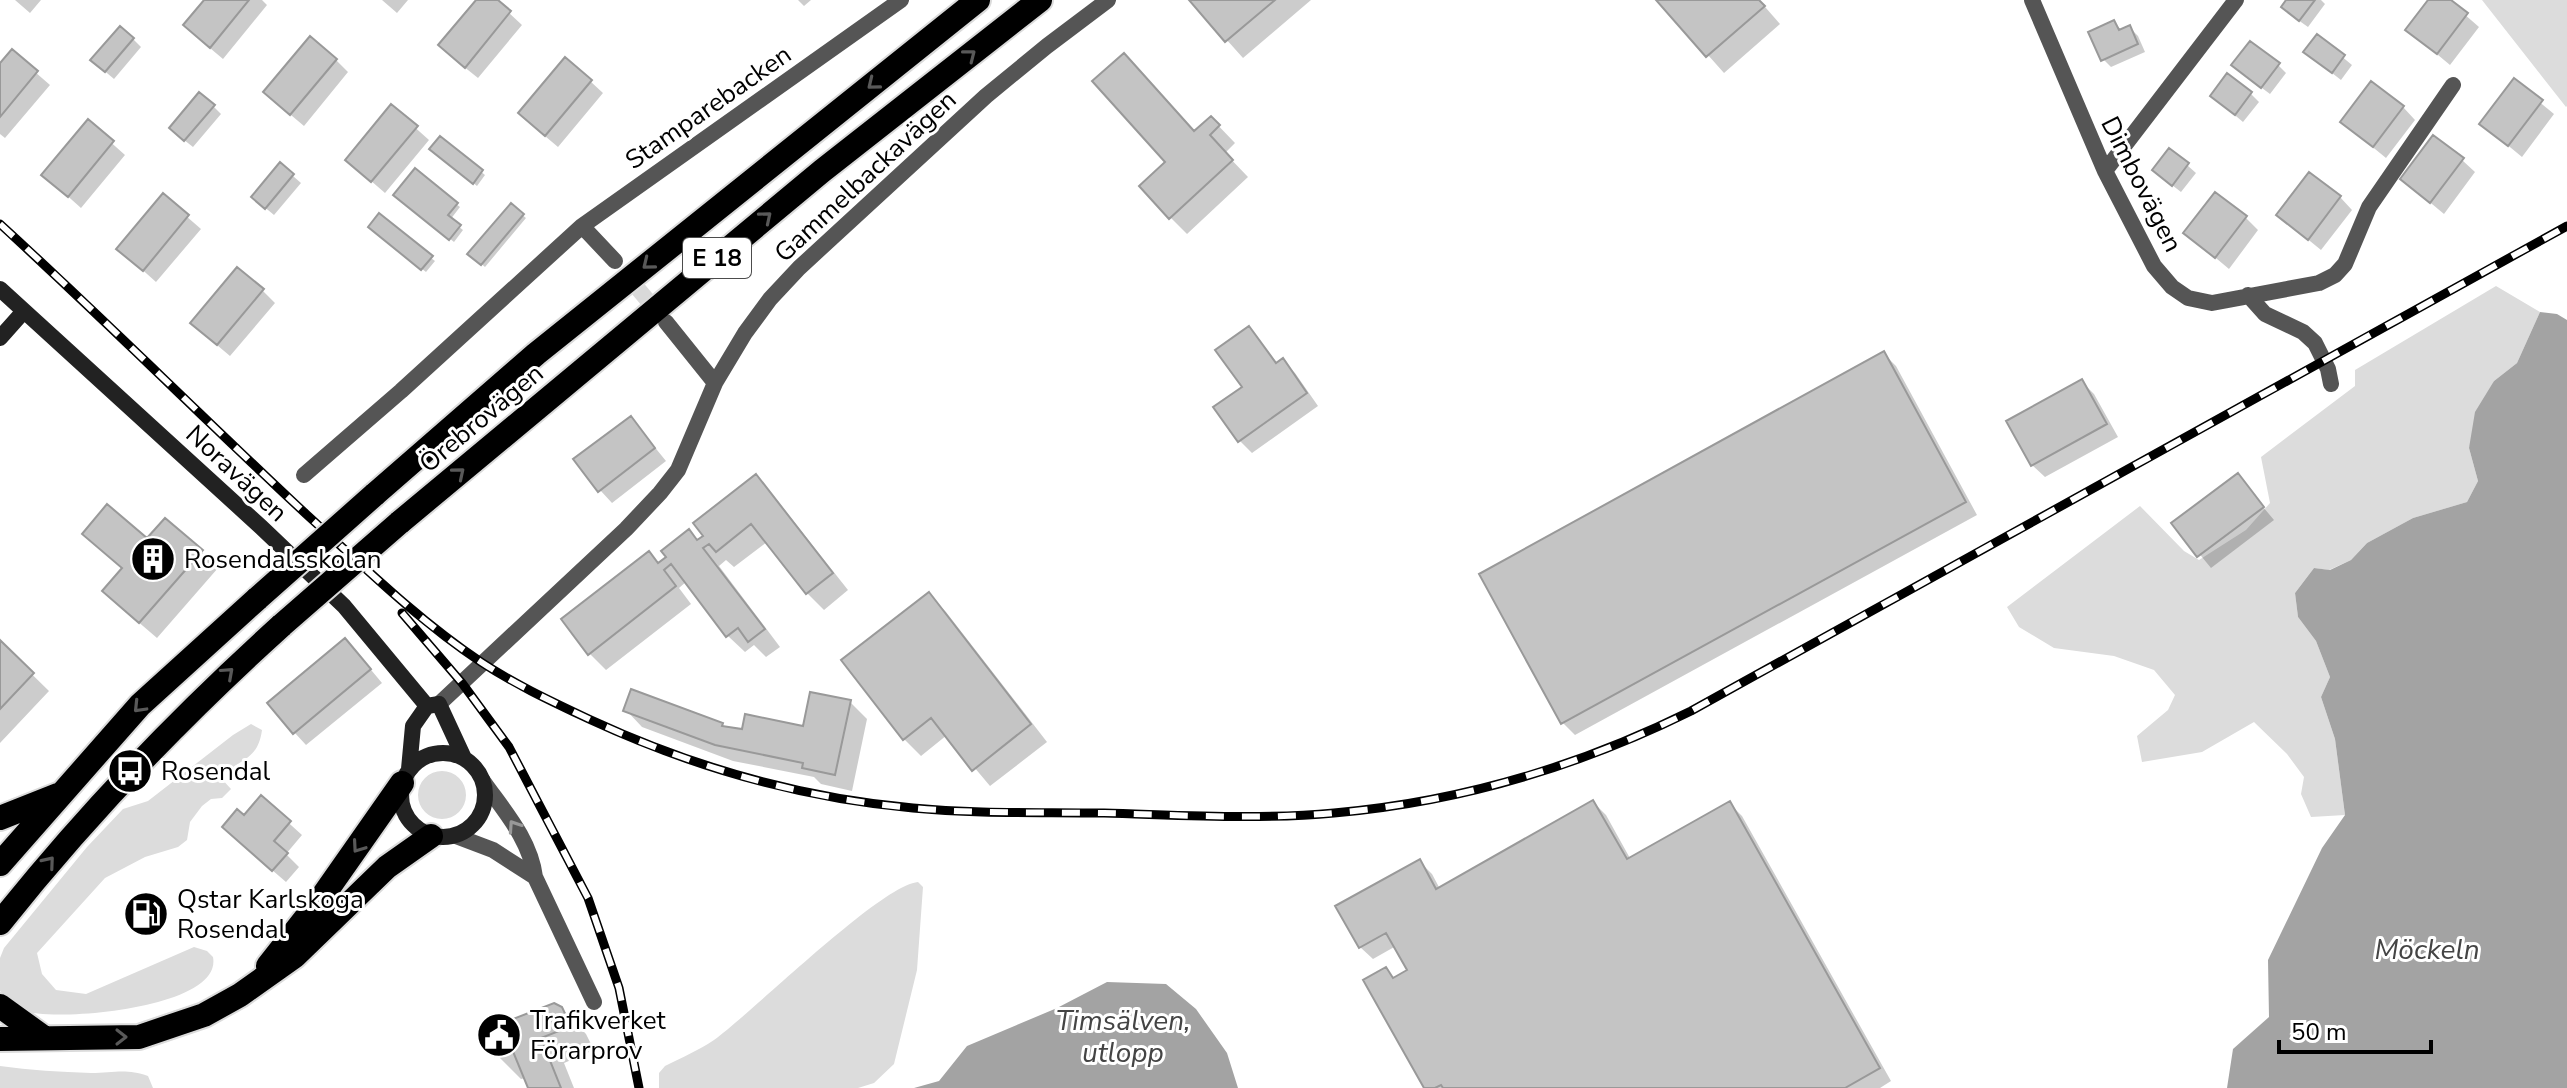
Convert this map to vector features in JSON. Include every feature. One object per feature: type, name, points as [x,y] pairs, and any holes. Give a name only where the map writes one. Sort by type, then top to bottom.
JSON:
[{"type":"highway","name":"Örebrovägen","points":[[0,864],[140,705],[374,495],[536,354],[978,0]]},
{"type":"highway","name":"Örebrovägen","points":[[0,923],[88,816],[137,763],[208,691],[282,625],[399,523],[822,171],[1040,0]]},
{"type":"highway","points":[[257,981],[320,900],[405,776]]},
{"type":"highway","points":[[0,818],[60,794]]},
{"type":"highway","points":[[0,1039],[139,1037],[204,1015],[240,995],[295,956],[387,867],[431,836]]},
{"type":"highway","points":[[0,1006],[43,1037]]},
{"type":"street","name":"Stamparebacken","points":[[304,475],[582,226],[901,0]]},
{"type":"street","name":"Gammelbackavägen","points":[[433,705],[626,529],[660,493],[678,470],[715,383],[753,321],[799,268],[986,96],[1108,0]]},
{"type":"street","name":"Dimbovägen","points":[[2032,0],[2105,171],[2154,266],[2172,287],[2188,298],[2212,303],[2319,283],[2335,275],[2345,264],[2369,207],[2453,85]]},
{"type":"street","points":[[2105,171],[2236,0]]},
{"type":"street","points":[[582,226],[615,261]]},
{"type":"street","name":"Noravägen","points":[[0,289],[344,606],[433,705],[464,758]]},
{"type":"street","points":[[2248,295],[2265,314],[2303,332],[2315,343],[2328,369],[2331,384]]},
{"type":"street","points":[[0,338],[24,311]]},
{"type":"street","points":[[666,322],[715,383]]},
{"type":"street","points":[[433,705],[413,726],[400,798],[407,818],[431,836],[456,836],[493,850],[535,877]]},
{"type":"street","points":[[405,776],[427,755],[434,753],[450,753],[464,758],[475,767],[532,857],[535,877],[594,1002]]},
{"type":"street","points":[[456,836],[478,818],[484,804],[483,781]]},
{"type":"shaded area","points":[[2482,0],[2567,0],[2566,107]]},
{"type":"shaded area","points":[[2496,286],[2540,312],[2517,363],[2494,381],[2469,448],[2478,481],[2467,502],[2413,518],[2367,543],[2351,560],[2329,570],[2314,568],[2295,593],[2298,617],[2316,641],[2330,677],[2321,697],[2335,739],[2345,815],[2311,817],[2301,794],[2304,777],[2287,754],[2254,722],[2202,752],[2142,762],[2137,736],[2168,710],[2175,695],[2154,670],[2114,656],[2054,648],[2019,627],[2007,607],[2140,506],[2184,551],[2199,560],[2246,530],[2270,503],[2261,457],[2355,386],[2355,370]]},
{"type":"shaded area","points":[[251,724],[262,730],[256,748],[220,777],[231,789],[222,798],[211,799],[202,806],[190,822],[187,840],[178,847],[145,857],[105,878],[37,953],[42,974],[56,990],[86,994],[194,947],[207,951],[213,957],[209,974],[192,988],[167,999],[135,1007],[101,1012],[42,1014],[23,1011],[13,1005],[0,991],[0,958],[4,948],[87,847],[123,809],[148,801]]},
{"type":"shaded area","points":[[442,771],[459,778],[466,795],[459,812],[442,819],[425,812],[418,795],[425,778]]},
{"type":"shaded area","points":[[918,882],[923,887],[917,970],[894,1064],[874,1083],[858,1088],[659,1088],[659,1073],[665,1066],[714,1040],[876,904],[900,888]]},
{"type":"shaded area","points":[[0,1066],[68,1072],[133,1072],[148,1076],[153,1088],[0,1088]]},
{"type":"water","name":"Möckeln","points":[[2540,312],[2557,314],[2567,320],[2567,1088],[2227,1088],[2233,1049],[2269,1017],[2268,960],[2322,848],[2345,815],[2335,739],[2321,697],[2330,677],[2316,641],[2298,617],[2295,593],[2314,568],[2330,570],[2351,560],[2367,543],[2413,518],[2467,502],[2478,481],[2469,448],[2475,412],[2494,381],[2517,363]]},
{"type":"water","name":"Timsälven, utlopp","points":[[1107,982],[1166,984],[1196,1009],[1227,1053],[1238,1088],[914,1088],[939,1081],[967,1046],[1057,1008]]},
{"type":"building","points":[[204,0],[249,0],[210,48],[183,25]]},
{"type":"building","points":[[476,0],[498,0],[511,11],[465,68],[438,45]]},
{"type":"building","points":[[1189,0],[1275,0],[1225,42]]},
{"type":"building","points":[[1656,0],[1759,0],[1765,6],[1706,57]]},
{"type":"building","points":[[2286,0],[2315,0],[2299,21],[2281,7]]},
{"type":"building","points":[[2428,0],[2451,0],[2468,13],[2437,54],[2405,30]]},
{"type":"building","points":[[2114,20],[2119,30],[2130,25],[2138,44],[2101,61],[2088,32]]},
{"type":"building","points":[[120,26],[134,38],[105,72],[90,60]]},
{"type":"building","points":[[2317,34],[2345,55],[2332,73],[2303,52]]},
{"type":"building","points":[[310,36],[337,59],[290,115],[263,92]]},
{"type":"building","points":[[2250,41],[2280,63],[2261,88],[2231,65]]},
{"type":"building","points":[[12,49],[38,71],[0,117],[0,63]]},
{"type":"building","points":[[1124,53],[1194,131],[1211,116],[1220,125],[1210,135],[1233,160],[1169,219],[1139,186],[1165,162],[1092,81]]},
{"type":"building","points":[[565,57],[592,80],[545,136],[518,113]]},
{"type":"building","points":[[2227,73],[2252,92],[2235,115],[2210,96]]},
{"type":"building","points":[[2514,78],[2543,100],[2508,146],[2479,124]]},
{"type":"building","points":[[2371,81],[2404,106],[2373,147],[2340,122]]},
{"type":"building","points":[[199,92],[215,105],[184,141],[169,128]]},
{"type":"building","points":[[391,104],[418,126],[371,182],[345,160]]},
{"type":"building","points":[[88,119],[114,141],[68,197],[41,175]]},
{"type":"building","points":[[2433,135],[2464,158],[2430,203],[2400,179]]},
{"type":"building","points":[[440,136],[483,170],[473,184],[429,149]]},
{"type":"building","points":[[2169,148],[2189,163],[2172,186],[2152,170]]},
{"type":"building","points":[[280,162],[294,174],[265,209],[251,197]]},
{"type":"building","points":[[415,168],[458,203],[448,215],[461,225],[449,240],[393,195]]},
{"type":"building","points":[[2309,172],[2341,196],[2308,240],[2276,215]]},
{"type":"building","points":[[2215,192],[2247,216],[2215,258],[2183,233]]},
{"type":"building","points":[[163,193],[189,215],[143,271],[116,249]]},
{"type":"building","points":[[511,203],[524,214],[481,265],[467,254]]},
{"type":"building","points":[[379,213],[433,256],[421,270],[368,227]]},
{"type":"building","points":[[237,267],[264,289],[217,345],[190,323]]},
{"type":"building","points":[[1249,326],[1276,363],[1283,358],[1307,393],[1238,442],[1213,407],[1242,387],[1215,350]]},
{"type":"building","points":[[1884,351],[1966,502],[1561,724],[1479,574]]},
{"type":"building","points":[[2082,379],[2107,424],[2031,466],[2006,421]]},
{"type":"building","points":[[631,416],[655,448],[598,492],[573,459]]},
{"type":"building","points":[[2238,473],[2264,507],[2197,557],[2171,523]]},
{"type":"building","points":[[756,474],[833,573],[806,594],[751,524],[716,552],[709,544],[703,548],[765,629],[748,642],[738,628],[726,637],[671,564],[664,570],[676,586],[588,655],[561,619],[649,551],[658,563],[666,557],[661,551],[689,529],[697,540],[703,536],[693,523]]},
{"type":"building","name":"Rosendalsskolan","points":[[107,504],[147,538],[165,518],[203,550],[139,623],[102,591],[122,568],[82,534]]},
{"type":"building","points":[[929,592],[1031,724],[972,771],[931,718],[903,740],[841,660]]},
{"type":"building","points":[[345,638],[371,669],[293,734],[267,703]]},
{"type":"building","points":[[0,640],[34,673],[0,709]]},
{"type":"building","points":[[631,689],[723,723],[722,726],[742,729],[745,714],[803,726],[810,692],[851,700],[835,775],[802,768],[803,763],[715,745],[623,711]]},
{"type":"building","points":[[261,795],[291,821],[274,841],[288,853],[272,871],[222,827],[237,809],[244,815]]},
{"type":"building","points":[[1593,800],[1627,859],[1730,801],[1880,1068],[1845,1088],[1443,1088],[1441,1085],[1424,1088],[1363,980],[1386,967],[1393,978],[1407,970],[1386,933],[1359,948],[1335,906],[1420,859],[1436,889]]},
{"type":"building","name":"Qstar Karlskoga Rosendal","points":[[147,897],[163,913],[144,932],[128,916]]},
{"type":"building","points":[[554,1003],[562,1007],[568,1020],[564,1029],[541,1038],[561,1088],[528,1088],[512,1049],[495,1056],[485,1030]]},
{"type":"tunnel","points":[[623,271],[660,315]]},
{"type":"railway","points":[[0,224],[306,514],[413,610],[494,670],[577,713],[629,737],[708,766],[829,797],[960,811],[1248,817],[1381,808],[1472,791],[1561,765],[1648,731],[1691,711],[2567,226]]},
{"type":"railway","points":[[402,613],[462,683],[509,747],[588,898],[619,988],[639,1088]]},
{"type":"place","name":"Rosendalsskolan","points":[[153,559]]},
{"type":"place","name":"Rosendal","points":[[130,771]]},
{"type":"place","name":"Qstar Karlskoga Rosendal","points":[[146,914]]},
{"type":"place","name":"Trafikverket Förarprov","points":[[499,1035]]}]
